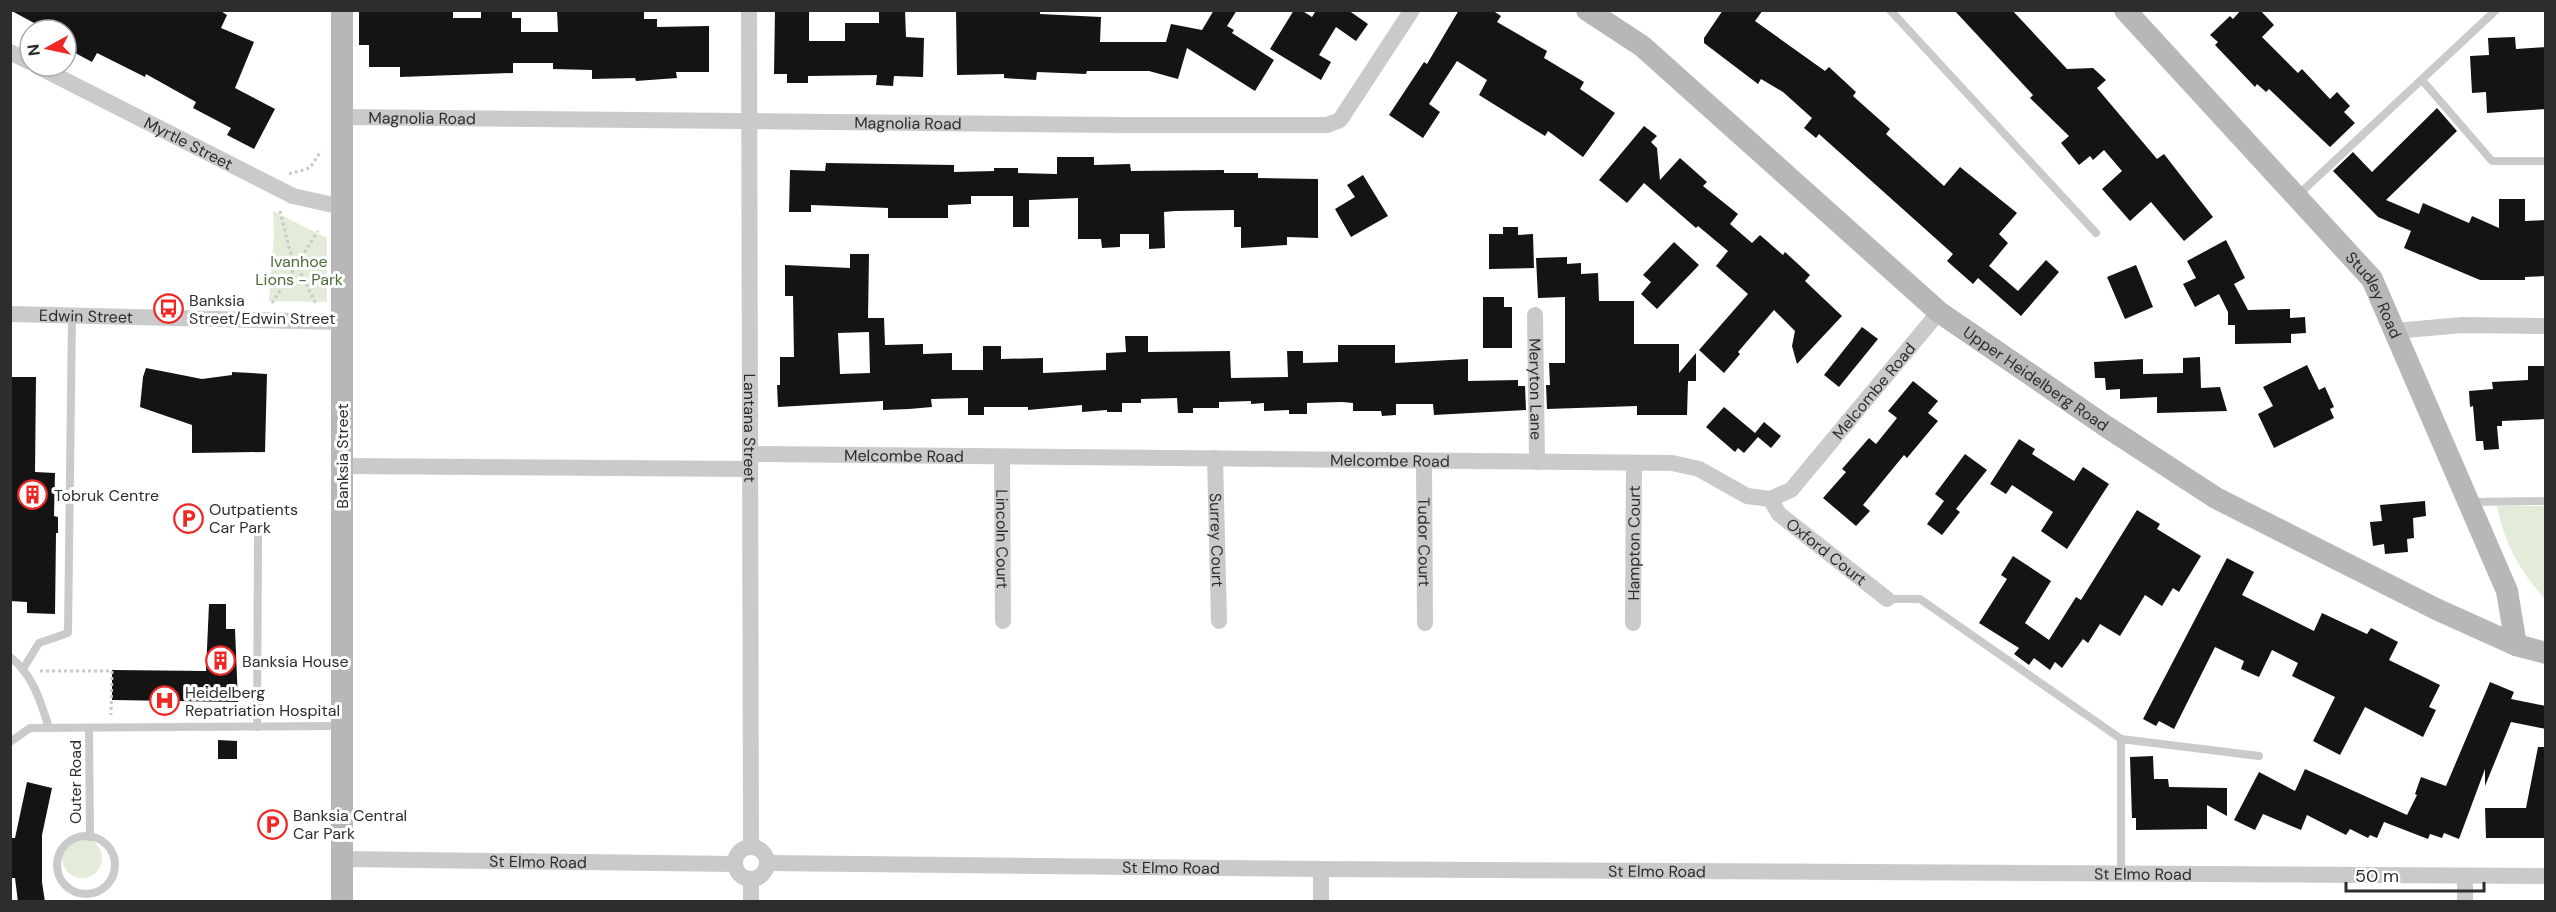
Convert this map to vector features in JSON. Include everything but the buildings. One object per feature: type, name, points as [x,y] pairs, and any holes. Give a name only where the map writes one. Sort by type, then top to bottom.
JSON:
[{"type":"street","name":"Banksia Street","points":[[342,10],[342,902]]},
{"type":"street","name":"Lantana Street","points":[[749,10],[751,846]]},
{"type":"street","name":"Magnolia Road","points":[[342,117],[1327,125],[1340,120],[1412,10]]},
{"type":"street","name":"Upper Heidelberg Road","points":[[1587,10],[1641,46],[1939,312],[2107,427],[2216,498],[2436,609],[2516,645],[2546,653]]},
{"type":"street","name":"Studley Road","points":[[2125,10],[2372,279],[2507,591],[2516,645]]},
{"type":"street","name":"Myrtle Street","points":[[62,78],[293,196],[342,207]]},
{"type":"street","name":"Melcombe Road","points":[[342,466],[750,462],[1002,456],[1685,464],[1699,469],[1747,496],[1770,499],[1791,490],[1939,312]]},
{"type":"street","name":"Edwin Street","points":[[10,314],[342,322]]},
{"type":"street","name":"Meryton Lane","points":[[1535,315],[1537,462]]},
{"type":"street","points":[[2394,331],[2463,326],[2546,326]]},
{"type":"street","name":"Lincoln Court","points":[[1002,456],[1003,621]]},
{"type":"street","name":"Surrey Court","points":[[1215,458],[1219,621]]},
{"type":"street","name":"Tudor Court","points":[[1424,460],[1425,623]]},
{"type":"street","name":"Hampton Court","points":[[1633,623],[1634,463]]},
{"type":"street","name":"Oxford Court","points":[[1770,499],[1779,513],[1887,599]]},
{"type":"street","points":[[751,846],[760,849],[767,863],[761,876],[751,879],[741,876],[734,864],[737,854],[751,846]]},
{"type":"street","name":"St Elmo Road","points":[[342,859],[734,864]]},
{"type":"street","name":"St Elmo Road","points":[[767,863],[1321,869],[2546,876]]},
{"type":"street","points":[[1321,869],[1321,902]]},
{"type":"street","points":[[2465,876],[2465,902]]},
{"type":"street","points":[[751,879],[751,902]]},
{"type":"lane","points":[[1890,10],[2096,233]]},
{"type":"lane","points":[[2296,197],[2496,10]]},
{"type":"lane","points":[[2422,80],[2492,161],[2546,161]]},
{"type":"lane","points":[[23,670],[39,643],[68,633],[72,315]]},
{"type":"lane","points":[[2469,501],[2546,501]]},
{"type":"lane","points":[[257,727],[258,536]]},
{"type":"lane","points":[[1887,599],[1920,599],[2121,739],[2259,756]]},
{"type":"lane","points":[[10,657],[23,670],[37,692],[49,728]]},
{"type":"lane","points":[[10,742],[30,728],[342,726]]},
{"type":"lane","name":"Outer Road","points":[[89,728],[90,837]]},
{"type":"lane","points":[[2121,739],[2121,873]]},
{"type":"lane","name":"Outer Road","points":[[80,837],[102,841],[111,849],[115,861],[115,873],[109,884],[88,898],[68,888],[61,880],[58,869],[58,859],[62,849],[70,841],[80,837]]},
{"type":"path","points":[[289,174],[310,168],[321,151]]},
{"type":"path","points":[[280,211],[290,250],[316,304]]},
{"type":"path","points":[[272,303],[318,231]]},
{"type":"path","points":[[23,670],[112,671],[110,720]]},
{"type":"green space","name":"Ivanhoe Lions - Park","points":[[273,211],[327,238],[327,302],[269,301],[274,235]]},
{"type":"green space","points":[[2497,506],[2545,506],[2545,599],[2514,556]]},
{"type":"green space","points":[[82,838],[90,839],[96,844],[101,850],[101,866],[96,872],[90,877],[82,878],[74,877],[68,872],[63,866],[62,858],[63,850],[68,844],[74,839]]},
{"type":"place","name":"Banksia Street/Edwin Street","points":[[168,309]]},
{"type":"place","name":"Tobruk Centre","points":[[33,495]]},
{"type":"place","name":"Outpatients Car Park","points":[[188,518]]},
{"type":"place","name":"Banksia House","points":[[221,661]]},
{"type":"place","name":"Heidelberg Repatriation Hospital","points":[[164,701]]},
{"type":"place","name":"Banksia Central Car Park","points":[[272,824]]}]
